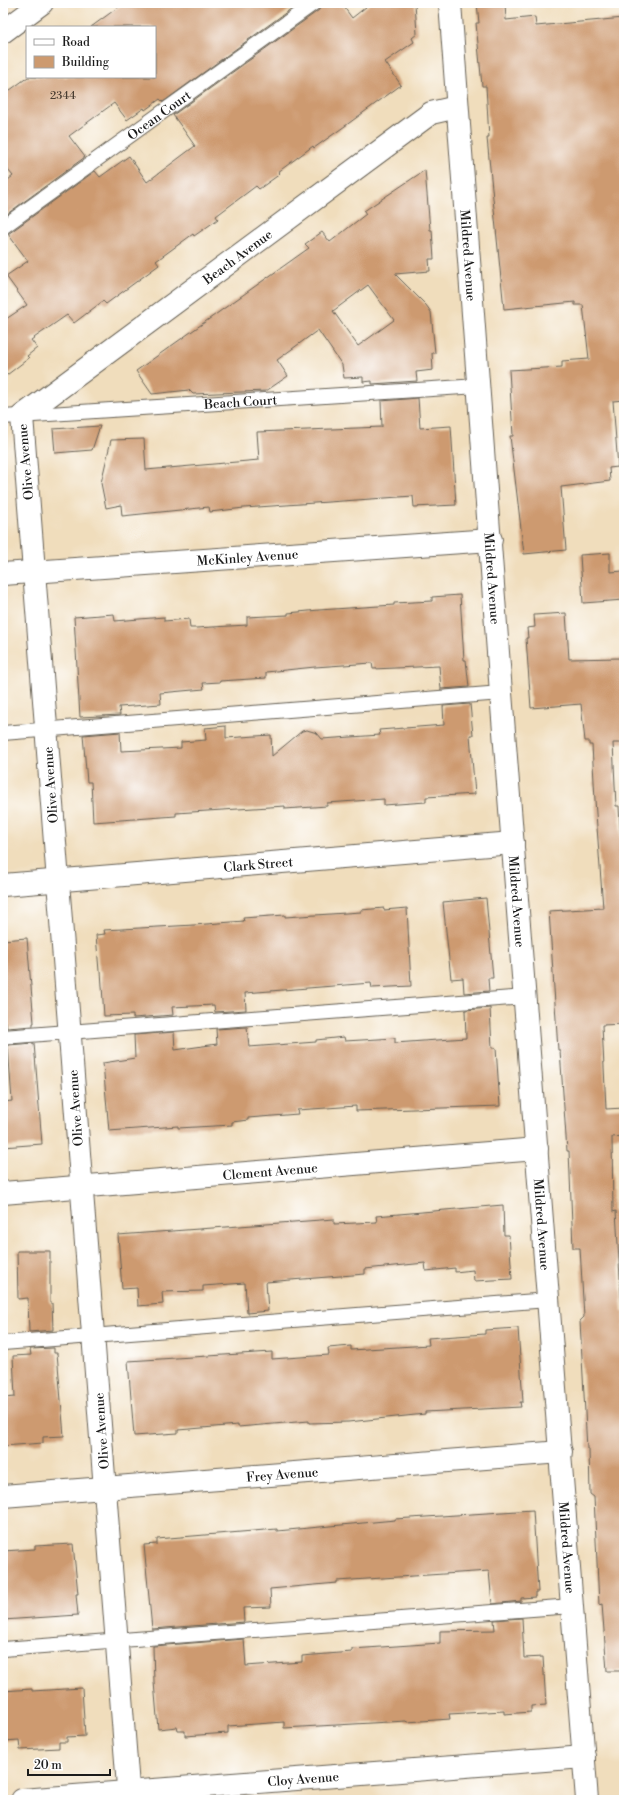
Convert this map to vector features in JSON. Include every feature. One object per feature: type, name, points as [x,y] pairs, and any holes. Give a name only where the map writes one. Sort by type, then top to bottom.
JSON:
[{"type":"street","points":[[3,32],[42,3]]},
{"type":"street","name":"Mildred Avenue","points":[[450,3],[478,386],[491,540],[501,693],[587,1800]]},
{"type":"street","name":"Beach Avenue","points":[[12,417],[432,113],[457,107]]},
{"type":"street","name":"Olive Avenue","points":[[12,417],[34,572],[129,1796]]},
{"type":"street","name":"McKinley Avenue","points":[[3,574],[491,540]]},
{"type":"street","name":"Clark Street","points":[[3,885],[513,843]]},
{"type":"street","name":"Clement Avenue","points":[[3,1193],[537,1149]]},
{"type":"street","name":"Frey Avenue","points":[[3,1496],[561,1452]]},
{"type":"street","name":"Cloy Avenue","points":[[22,1800],[129,1796],[584,1758]]},
{"type":"lane","name":"Ocean Court","points":[[3,227],[314,3]]},
{"type":"lane","name":"Beach Court","points":[[12,417],[478,386]]},
{"type":"lane","points":[[3,733],[501,693]]},
{"type":"lane","points":[[3,1037],[525,997]]},
{"type":"lane","points":[[3,1343],[548,1300]]},
{"type":"lane","points":[[3,1649],[572,1606]]},
{"type":"building","points":[[124,3],[299,3],[163,102],[160,99],[145,110],[144,108],[127,120],[114,103],[69,136],[85,157],[3,217],[3,184],[13,176],[3,164],[3,98],[8,95],[6,93],[27,78],[156,78],[156,26],[92,26]]},
{"type":"building","points":[[322,3],[341,3],[352,18],[371,3],[415,3],[417,34],[412,38],[414,42],[385,62],[401,85],[314,148],[313,146],[278,172],[280,174],[259,189],[256,186],[216,216],[218,219],[214,222],[194,236],[193,234],[156,261],[159,265],[106,304],[103,301],[74,323],[67,315],[31,340],[37,348],[27,356],[29,358],[3,378],[3,321],[27,305],[6,276],[28,261],[8,234],[95,171],[100,177],[129,156],[147,182],[195,146],[173,115],[319,10]]},
{"type":"building","points":[[477,3],[505,3],[506,20],[535,17],[536,26],[624,18],[624,400],[613,401],[618,467],[609,468],[610,481],[561,487],[566,550],[524,554],[510,436],[513,436],[509,370],[562,367],[562,361],[589,359],[583,305],[575,305],[575,302],[504,309],[487,138],[489,138],[486,86],[482,86],[476,23],[479,23]]},
{"type":"building","points":[[425,170],[434,259],[429,259],[430,271],[395,274],[431,312],[435,353],[432,353],[433,370],[416,372],[417,381],[372,384],[372,381],[363,382],[363,377],[344,378],[342,365],[318,330],[277,360],[288,376],[266,391],[193,394],[189,390],[152,394],[136,371],[309,248],[305,244],[322,232],[330,242],[366,214],[364,211]],"holes":[[[368,285],[394,320],[358,346],[333,311]]]},
{"type":"building","points":[[418,398],[420,428],[451,426],[456,505],[414,507],[413,496],[244,508],[210,512],[209,507],[122,516],[121,505],[106,508],[101,483],[111,440],[144,439],[146,470],[259,460],[257,432],[382,427],[381,401]]},
{"type":"building","points":[[100,426],[92,450],[55,453],[53,429]]},
{"type":"building","points":[[610,553],[610,572],[624,571],[624,600],[583,603],[580,555]]},
{"type":"building","points":[[460,595],[464,660],[466,660],[469,687],[441,689],[439,666],[373,669],[372,663],[315,667],[266,672],[266,678],[203,683],[204,689],[160,693],[161,704],[119,707],[120,715],[80,717],[74,617],[114,614],[115,621],[164,617],[164,621],[189,619],[190,628],[196,628],[247,625],[247,617],[288,615],[288,613],[319,610],[394,605],[394,603],[432,601],[432,597]]},
{"type":"building","points":[[566,613],[569,659],[621,658],[624,743],[613,743],[616,806],[619,806],[624,900],[624,1024],[602,1025],[606,1109],[624,1108],[624,1136],[612,1137],[613,1212],[616,1211],[622,1311],[624,1311],[624,1671],[607,1671],[602,1604],[599,1605],[594,1497],[590,1494],[589,1449],[587,1449],[580,1321],[584,1317],[580,1248],[573,1248],[569,1151],[567,1151],[560,1050],[558,1050],[549,911],[603,908],[592,745],[589,745],[589,741],[585,741],[581,704],[531,708],[526,638],[528,638],[527,628],[535,627],[534,615]]},
{"type":"building","points":[[470,704],[473,735],[470,735],[475,794],[426,797],[426,802],[384,805],[384,799],[327,803],[327,806],[285,809],[285,806],[176,813],[176,816],[93,822],[91,782],[87,782],[83,735],[120,732],[121,751],[181,748],[181,742],[206,740],[205,728],[226,726],[226,738],[271,735],[272,756],[302,731],[307,730],[317,733],[322,739],[380,735],[379,730],[444,725],[443,706]]},
{"type":"building","points":[[486,898],[493,978],[488,978],[489,991],[464,993],[463,978],[451,979],[443,902]]},
{"type":"building","points":[[384,908],[384,910],[407,908],[411,986],[372,988],[371,983],[245,993],[246,1010],[215,1012],[214,1005],[172,1007],[173,1015],[133,1018],[133,1015],[104,1016],[101,971],[99,971],[96,935],[105,934],[104,930],[244,921],[243,918],[285,915],[285,917],[361,912],[361,910]]},
{"type":"building","points":[[27,938],[34,1023],[33,1026],[7,1028],[6,1023],[3,1023],[3,940]]},
{"type":"building","points":[[490,1008],[492,1048],[496,1048],[500,1106],[356,1111],[356,1106],[297,1110],[298,1114],[248,1118],[248,1120],[232,1122],[232,1125],[178,1128],[178,1126],[109,1131],[103,1063],[135,1058],[134,1035],[174,1032],[175,1050],[217,1044],[216,1029],[247,1027],[249,1047],[316,1042],[316,1040],[344,1037],[345,1041],[395,1038],[395,1043],[466,1038],[465,1010]]},
{"type":"building","points":[[34,1043],[42,1144],[3,1147],[3,1102],[12,1101],[8,1045]]},
{"type":"building","points":[[503,1205],[504,1235],[509,1235],[512,1279],[474,1281],[473,1270],[455,1272],[455,1268],[426,1271],[425,1263],[365,1269],[365,1274],[266,1282],[268,1311],[247,1313],[245,1283],[203,1286],[203,1291],[162,1292],[163,1304],[138,1306],[137,1288],[122,1289],[118,1235],[334,1219],[334,1224],[377,1222],[376,1216]]},
{"type":"building","points":[[17,1251],[50,1251],[50,1303],[52,1303],[53,1330],[29,1332],[28,1298],[18,1299]]},
{"type":"building","points":[[518,1328],[523,1402],[520,1402],[521,1407],[425,1412],[425,1414],[348,1422],[309,1423],[309,1421],[238,1427],[238,1425],[178,1430],[178,1433],[134,1436],[128,1361],[272,1352],[272,1359],[329,1355],[328,1348],[351,1346],[351,1350],[429,1345],[428,1338],[485,1334],[485,1330]]},
{"type":"building","points":[[54,1348],[54,1353],[57,1353],[64,1436],[43,1437],[43,1443],[3,1446],[3,1398],[15,1397],[13,1356],[31,1355],[30,1349]]},
{"type":"building","points":[[533,1510],[538,1592],[535,1592],[535,1597],[521,1598],[521,1601],[492,1604],[489,1571],[337,1581],[337,1583],[270,1589],[271,1607],[243,1608],[244,1622],[152,1629],[144,1545],[157,1544],[157,1539],[277,1529],[277,1531],[395,1519]]},
{"type":"building","points":[[73,1544],[78,1594],[76,1594],[78,1615],[3,1620],[3,1551],[35,1549],[35,1546]]},
{"type":"building","points":[[522,1618],[524,1658],[543,1657],[546,1705],[531,1706],[531,1712],[504,1714],[504,1711],[449,1714],[450,1719],[284,1728],[284,1722],[228,1726],[228,1733],[185,1736],[185,1731],[178,1731],[177,1727],[158,1729],[153,1646],[244,1639],[246,1666],[302,1662],[302,1656],[352,1652],[352,1649],[440,1643],[440,1631],[495,1630],[494,1620]]},
{"type":"building","points":[[82,1688],[85,1736],[67,1737],[67,1742],[59,1742],[59,1748],[20,1750],[19,1740],[3,1741],[3,1691]]}]
